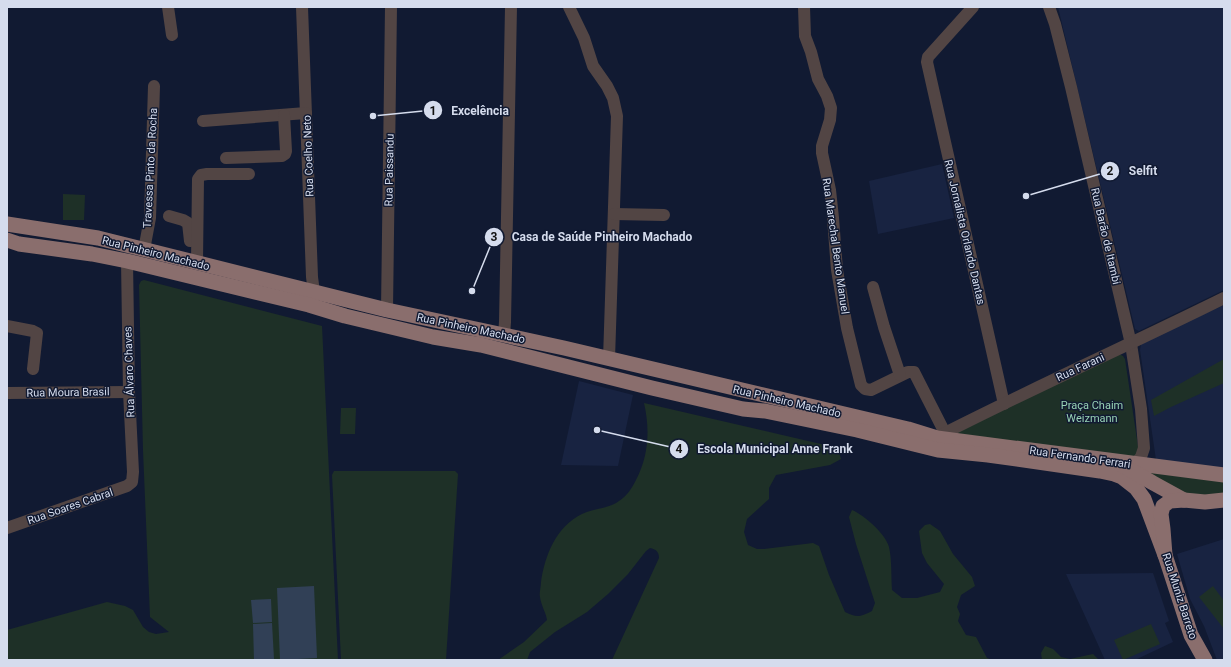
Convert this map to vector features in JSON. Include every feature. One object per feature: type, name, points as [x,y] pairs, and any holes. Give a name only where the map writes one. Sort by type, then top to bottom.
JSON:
[{"type":"main road","name":"Rua Pinheiro Machado","points":[[14,225],[98,238],[193,262],[312,299],[345,316],[433,337],[481,345],[660,390],[743,409],[765,411],[857,430],[940,440]]},
{"type":"main road","name":"Rua Pinheiro Machado","points":[[11,243],[92,254],[312,299],[387,310],[610,359],[908,430],[940,440]]},
{"type":"main road","name":"Rua Fernando Ferrari","points":[[940,440],[998,445],[1224,475]]},
{"type":"main road","name":"Rua Fernando Ferrari","points":[[940,440],[988,455],[1100,471],[1122,478],[1136,488],[1144,499],[1165,555]]},
{"type":"main road","points":[[1117,462],[1184,500],[1205,502],[1224,500]]},
{"type":"main road","name":"Rua Muniz Barreto","points":[[1184,500],[1168,502],[1161,510],[1165,555],[1191,635],[1205,660]]},
{"type":"street","points":[[168,7],[172,35]]},
{"type":"street","name":"Rua Coelho Neto","points":[[302,7],[312,299]]},
{"type":"street","name":"Rua Paissandu","points":[[387,310],[391,7]]},
{"type":"street","points":[[504,335],[511,7]]},
{"type":"street","points":[[569,7],[584,38],[593,66],[607,86],[616,106],[617,116],[610,359]]},
{"type":"street","name":"Rua Marechal Bento Manuel","points":[[804,7],[805,36],[818,79],[827,96],[831,108],[830,120],[822,146],[822,153],[830,190],[837,270],[861,386],[865,389],[871,390],[900,375]]},
{"type":"street","name":"Rua Jornalista Orlando Dantas","points":[[973,7],[927,59],[1004,404]]},
{"type":"street","name":"Rua Barão de Itambi","points":[[1049,7],[1055,24],[1071,87],[1131,344],[1141,409],[1144,448],[1141,457],[1135,464]]},
{"type":"street","name":"Travessa Pinto da Rocha","points":[[144,250],[150,218],[154,86]]},
{"type":"street","points":[[203,121],[306,113]]},
{"type":"street","points":[[226,158],[282,156],[285,154],[284,115]]},
{"type":"street","points":[[193,262],[198,179],[201,175],[207,174],[249,174]]},
{"type":"street","points":[[614,214],[664,215]]},
{"type":"street","points":[[169,216],[188,223],[193,262]]},
{"type":"street","name":"Rua Pinheiro Machado","points":[[7,219],[14,225]]},
{"type":"street","name":"Rua Álvaro Chaves","points":[[127,261],[129,392],[133,472],[132,482]]},
{"type":"street","points":[[873,287],[884,327],[900,375],[910,371],[916,374],[940,440]]},
{"type":"street","name":"Rua Farani","points":[[940,440],[1004,404],[1224,298]]},
{"type":"street","points":[[7,326],[37,333],[33,369]]},
{"type":"street","name":"Rua Moura Brasil","points":[[7,393],[129,392]]},
{"type":"street","name":"Rua Soares Cabral","points":[[7,528],[127,486],[132,482]]},
{"type":"shaded area","points":[[1058,7],[1224,7],[1224,290],[1139,331],[1135,329]]},
{"type":"shaded area","points":[[942,164],[954,218],[878,234],[869,181]]},
{"type":"shaded area","points":[[1224,305],[1224,471],[1156,460],[1140,350],[1141,344],[1161,333]]},
{"type":"shaded area","points":[[579,381],[633,395],[618,466],[561,465]]},
{"type":"shaded area","points":[[1224,539],[1224,660],[1217,660],[1204,626],[1190,599],[1177,554]]},
{"type":"shaded area","points":[[1153,573],[1169,621],[1165,623],[1173,642],[1135,660],[1105,660],[1066,574]]},
{"type":"shaded area","points":[[314,586],[317,658],[280,660],[277,588]]},
{"type":"shaded area","points":[[271,599],[272,622],[253,623],[251,600]]},
{"type":"shaded area","points":[[272,623],[274,659],[254,660],[253,624]]},
{"type":"green space","points":[[63,194],[85,195],[84,220],[63,220]]},
{"type":"green space","points":[[144,280],[322,326],[338,660],[7,660],[7,630],[107,602],[125,606],[133,610],[143,627],[149,632],[156,634],[169,632],[150,617],[143,450],[139,285],[141,281]]},
{"type":"green space","name":"Praça Chaim Weizmann","points":[[1119,354],[1125,359],[1139,453],[1137,457],[958,434],[957,431]]},
{"type":"green space","points":[[1224,359],[1224,383],[1154,416],[1151,400]]},
{"type":"green space","points":[[644,403],[838,448],[841,459],[830,465],[776,475],[769,488],[769,499],[747,519],[744,532],[748,545],[757,549],[813,543],[819,546],[829,575],[845,612],[858,616],[872,611],[875,603],[849,517],[852,510],[862,516],[884,536],[889,547],[891,557],[892,590],[902,598],[917,598],[940,592],[944,584],[927,563],[922,553],[919,531],[925,525],[930,524],[940,531],[953,554],[972,577],[975,586],[961,595],[957,607],[960,614],[958,621],[966,635],[976,637],[987,658],[992,660],[612,660],[659,558],[657,551],[650,548],[628,574],[608,594],[587,612],[555,632],[530,652],[527,660],[498,660],[524,642],[547,620],[540,597],[541,582],[545,562],[549,552],[553,543],[565,526],[582,514],[615,504],[627,494],[633,486],[644,461],[646,452],[648,432]]},
{"type":"green space","points":[[341,408],[356,408],[355,434],[340,434]]},
{"type":"green space","points":[[1134,470],[1224,482],[1224,494],[1209,496],[1188,495]]},
{"type":"green space","points":[[334,471],[455,471],[458,474],[446,660],[341,660],[332,475]]},
{"type":"green space","points":[[1213,586],[1224,601],[1224,629],[1199,597]]},
{"type":"green space","points":[[1151,624],[1160,644],[1123,660],[1114,640]]},
{"type":"green space","points":[[1045,646],[1053,649],[1061,657],[1070,659],[1093,654],[1099,660],[1042,660],[1041,653]]},
{"type":"place","name":"Excelência","points":[[373,116]]},
{"type":"place","name":"Selfit","points":[[1026,196]]},
{"type":"place","name":"Casa de Saúde Pinheiro Machado","points":[[472,291]]},
{"type":"place","name":"Escola Municipal Anne Frank","points":[[597,430]]}]
